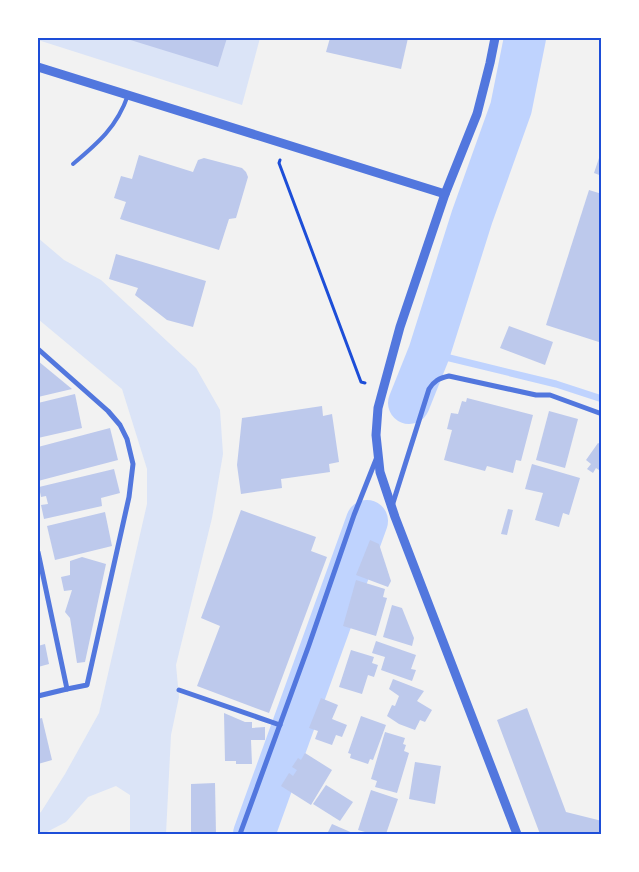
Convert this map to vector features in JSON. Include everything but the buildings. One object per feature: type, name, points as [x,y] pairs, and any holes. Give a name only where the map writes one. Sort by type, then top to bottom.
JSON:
[{"type":"street","points":[[495,38],[477,114],[445,194],[400,327],[378,408],[376,436],[380,472],[392,507],[518,834]]},
{"type":"street","points":[[38,67],[445,194]]},
{"type":"street","points":[[38,349],[108,411],[120,425],[128,439],[133,464],[129,497],[88,685],[38,696]]},
{"type":"street","points":[[392,507],[428,389],[433,382],[441,377],[449,376],[536,395],[550,395],[602,414]]},
{"type":"street","points":[[240,834],[310,645],[354,515],[378,452]]},
{"type":"street","points":[[38,552],[67,690]]},
{"type":"street","points":[[179,690],[280,725]]},
{"type":"lane","points":[[73,164],[105,137],[123,111],[128,95]]},
{"type":"path","points":[[280,160],[279,162],[361,382],[365,383]]},
{"type":"shaded area","points":[[38,38],[260,38],[242,105],[38,40]]},
{"type":"shaded area","points":[[38,238],[64,260],[101,280],[196,368],[220,410],[223,454],[212,518],[176,665],[179,697],[171,735],[166,834],[130,834],[130,795],[116,786],[88,797],[66,822],[43,834],[38,834],[38,814],[65,774],[99,713],[147,504],[147,469],[122,389],[38,319]]},
{"type":"waterway","points":[[409,403],[429,353],[472,217],[511,108],[525,38]]},
{"type":"waterway","points":[[429,353],[556,384],[602,399]]},
{"type":"waterway","points":[[254,834],[367,521]]}]
